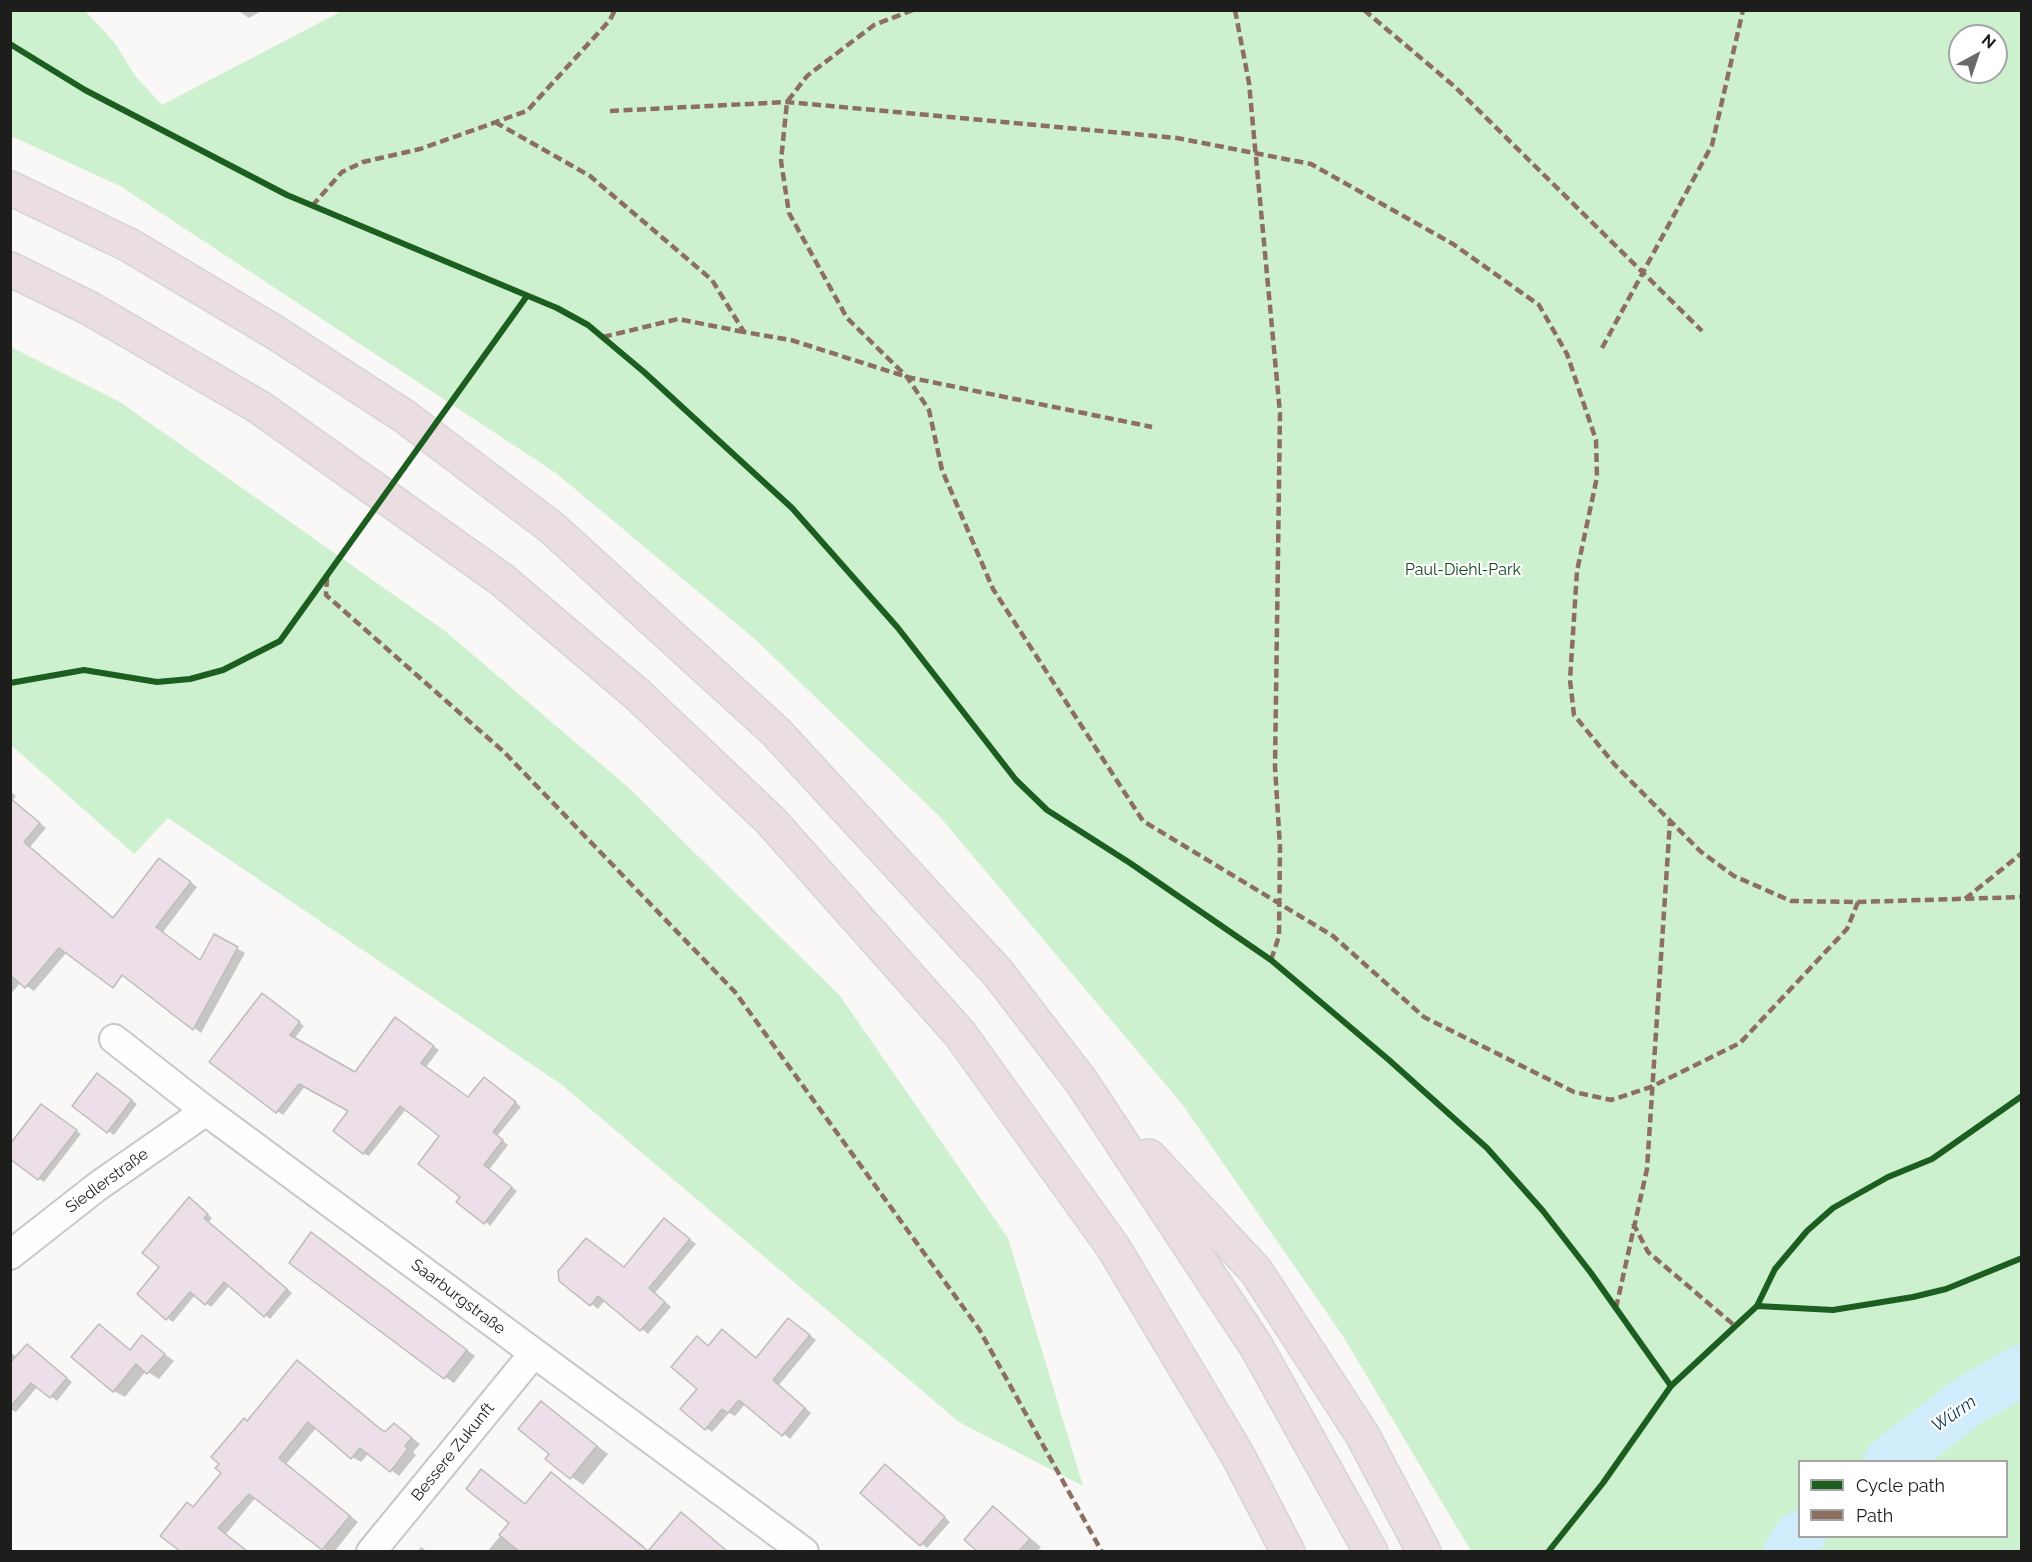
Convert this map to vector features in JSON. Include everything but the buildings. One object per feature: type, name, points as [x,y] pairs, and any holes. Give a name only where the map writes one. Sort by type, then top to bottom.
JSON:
[{"type":"highway","points":[[10,188],[129,245],[276,333],[404,416],[551,527],[776,732],[998,973],[1081,1082],[1256,1346],[1371,1551]]},
{"type":"highway","points":[[10,269],[89,308],[259,407],[501,579],[638,695],[771,821],[960,1034],[1113,1247],[1237,1454],[1288,1551]]},
{"type":"highway","points":[[1081,1082],[1256,1271],[1363,1436],[1424,1551]]},
{"type":"street","name":"Saarburgstraße","points":[[114,1039],[206,1111],[804,1551]]},
{"type":"street","name":"Siedlerstraße","points":[[10,1255],[98,1186],[206,1111]]},
{"type":"street","name":"Bessere Zukunft","points":[[371,1551],[534,1353]]},
{"type":"green space","name":"Paul-Diehl-Park","points":[[11,10],[85,11],[114,42],[136,77],[162,105],[342,11],[2021,11],[2021,1551],[1471,1551],[1343,1336],[1182,1104],[940,817],[756,640],[556,473],[120,186],[11,136]]},
{"type":"green space","points":[[11,347],[120,402],[445,631],[630,789],[840,996],[1008,1238],[1083,1486],[959,1422],[562,1085],[168,818],[134,854],[11,745]]},
{"type":"waterway","name":"Würm","points":[[1892,1460],[1967,1402],[2022,1370]]},
{"type":"waterway","name":"Würm","points":[[1789,1552],[1799,1538]]},
{"type":"marked path","points":[[312,206],[342,172],[363,162],[420,149],[527,111],[610,20],[615,10]]},
{"type":"marked path","points":[[913,10],[874,25],[807,76],[787,102],[781,161],[789,213],[847,318],[907,377],[929,410],[942,470],[993,589],[1143,821],[1333,936],[1424,1017],[1574,1092],[1611,1100],[1651,1087],[1740,1043],[1847,929],[1858,902]]},
{"type":"marked path","points":[[1235,10],[1249,83],[1280,413],[1275,767],[1280,847],[1279,936],[1271,960]]},
{"type":"marked path","points":[[1364,10],[1454,86],[1702,331]]},
{"type":"marked path","points":[[1602,348],[1712,145],[1743,10]]},
{"type":"marked path","points":[[610,111],[787,102],[1177,138],[1311,164],[1453,244],[1539,305],[1567,354],[1596,440],[1597,477],[1577,571],[1570,680],[1574,715],[1615,765],[1700,851],[1734,876],[1791,901],[1858,902],[2022,897]]},
{"type":"marked path","points":[[495,122],[590,176],[712,280],[744,332],[791,340],[907,377],[1152,427]]},
{"type":"marked path","points":[[603,337],[678,319],[744,332]]},
{"type":"marked path","points":[[327,578],[326,595],[504,752],[735,992],[979,1329],[1102,1552]]},
{"type":"marked path","points":[[1616,1308],[1647,1169],[1670,821]]},
{"type":"marked path","points":[[1965,899],[2022,853]]},
{"type":"marked path","points":[[1633,1223],[1648,1252],[1735,1326]]},
{"type":"cycle path","points":[[10,44],[85,90],[287,195],[557,308],[588,325],[644,372],[792,508],[898,628],[1016,780],[1047,810],[1130,863],[1271,960],[1389,1060],[1487,1148],[1543,1211],[1591,1273],[1671,1386]]},
{"type":"cycle path","points":[[10,683],[84,670],[157,682],[190,679],[223,670],[280,641],[527,296]]},
{"type":"cycle path","points":[[1548,1552],[1603,1483],[1671,1386],[1757,1306],[1775,1269],[1807,1231],[1833,1208],[1888,1177],[1932,1159],[2022,1096]]},
{"type":"cycle path","points":[[1757,1306],[1833,1310],[1913,1297],[1946,1289],[2022,1258]]}]
